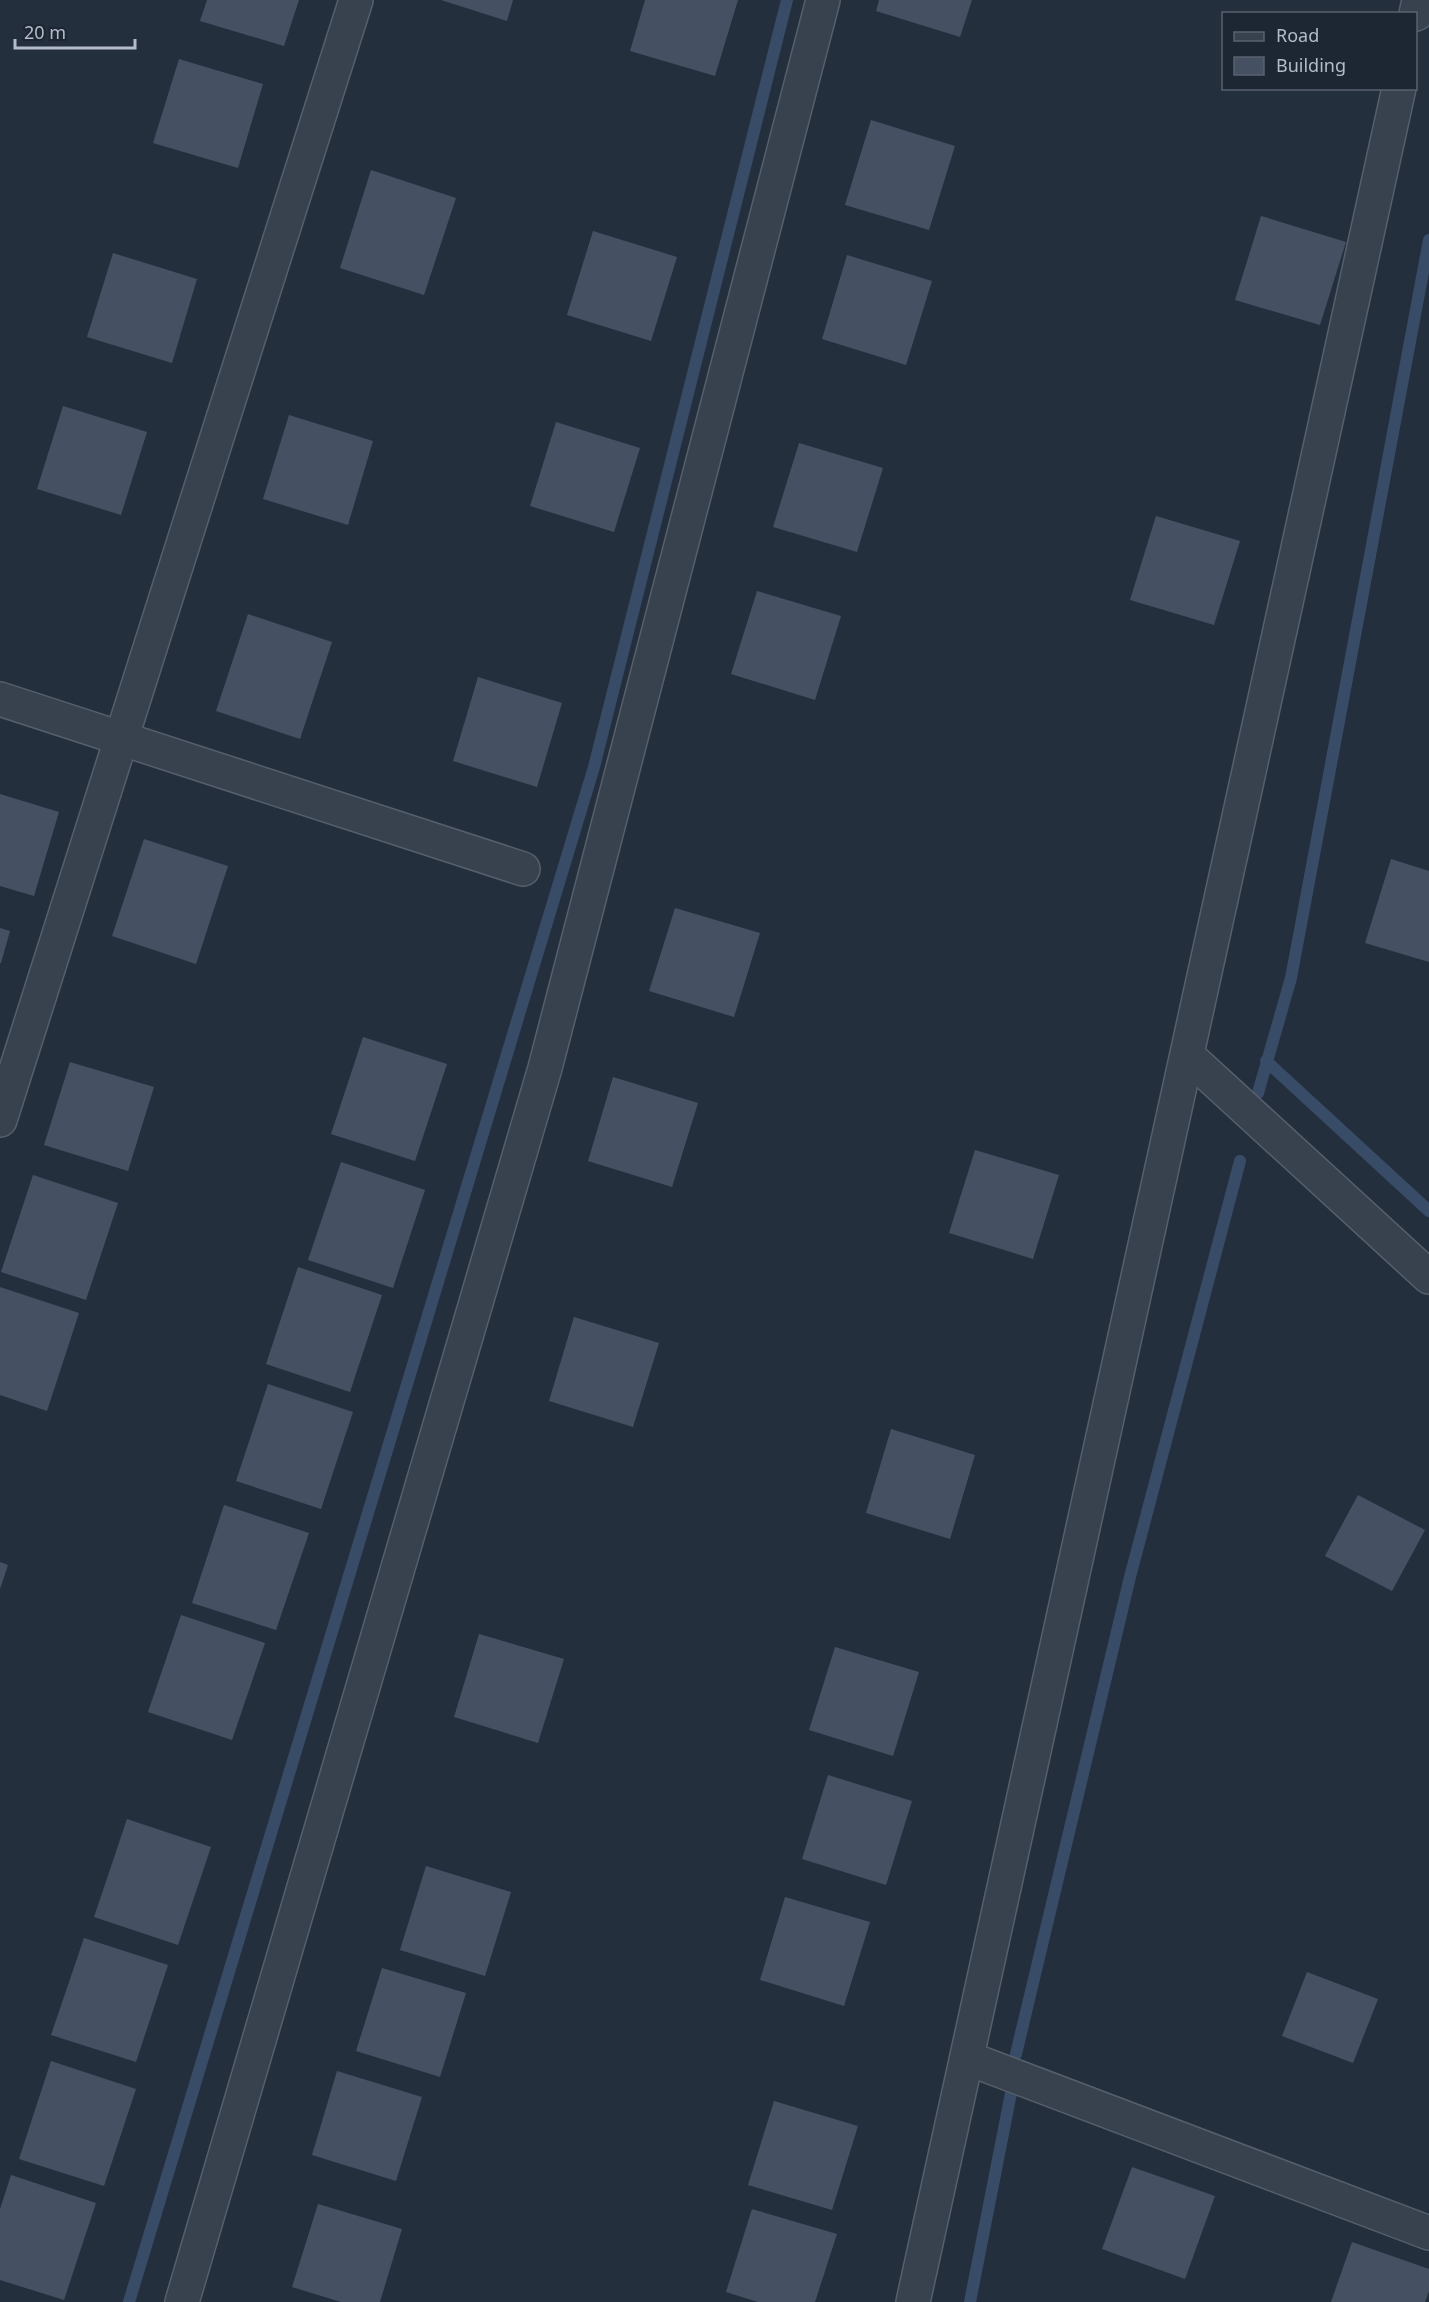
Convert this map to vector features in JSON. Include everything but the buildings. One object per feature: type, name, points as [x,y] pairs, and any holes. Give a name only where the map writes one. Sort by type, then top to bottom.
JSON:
[{"type":"street","points":[[0,1120],[120,736],[356,0]]},
{"type":"street","points":[[182,2302],[544,1068],[823,0]]},
{"type":"street","points":[[913,2302],[1399,90]]},
{"type":"street","points":[[0,699],[120,736],[523,869]]},
{"type":"street","points":[[1188,1056],[1429,1277]]},
{"type":"street","points":[[967,2058],[1429,2233]]},
{"type":"waterway","points":[[129,2302],[594,767],[787,0]]},
{"type":"waterway","points":[[1258,1093],[1291,978],[1429,240]]},
{"type":"waterway","points":[[1266,1061],[1429,1211]]},
{"type":"waterway","points":[[1016,2054],[1130,1577],[1240,1161]]},
{"type":"waterway","points":[[970,2302],[1011,2093]]}]
